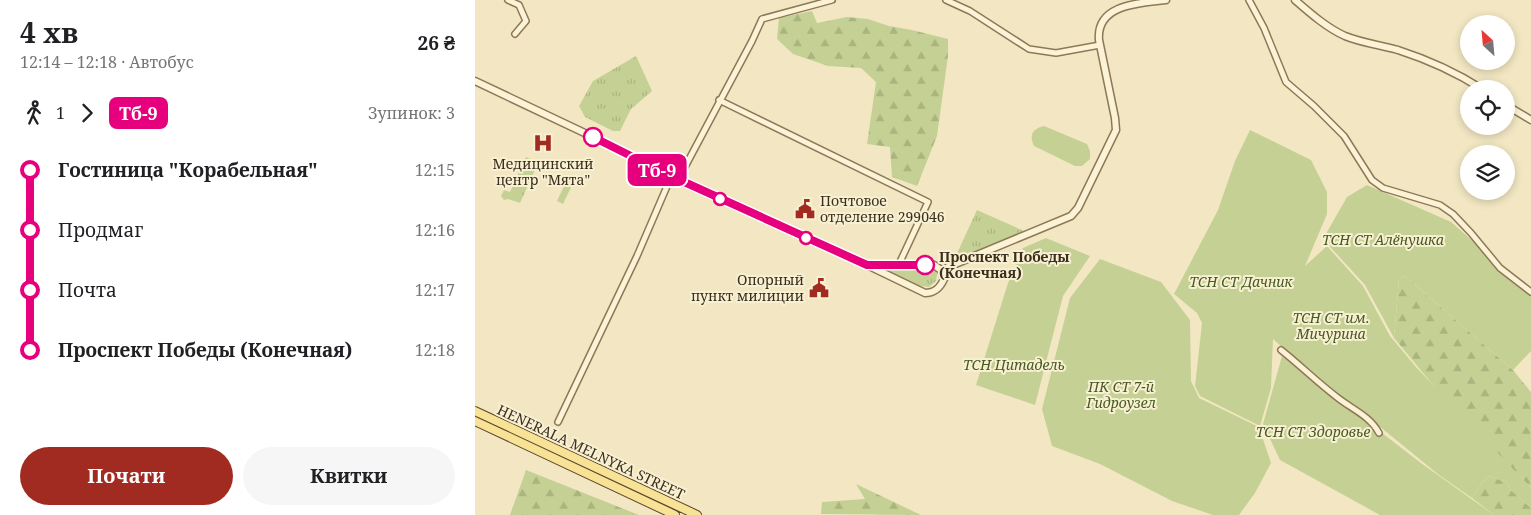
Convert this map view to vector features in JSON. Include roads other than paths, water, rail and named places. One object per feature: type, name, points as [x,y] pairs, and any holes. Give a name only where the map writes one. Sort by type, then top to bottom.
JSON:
[{"type":"main road","name":"HENERALA MELNYKA STREET","points":[[475,411],[697,515]]},
{"type":"main road","name":"HENERALA MELNYKA STREET","points":[[475,421],[675,515]]},
{"type":"street","points":[[508,0],[519,4],[526,21],[515,34]]},
{"type":"street","points":[[678,180],[752,41],[762,18],[832,0]]},
{"type":"street","points":[[946,0],[970,11],[1029,49],[1056,53],[1100,45]]},
{"type":"street","points":[[475,81],[678,180],[925,293],[935,291],[940,286],[944,276],[943,272],[948,267],[1071,216],[1078,208],[1116,130],[1100,45],[1099,27],[1111,13],[1125,6],[1166,0]]},
{"type":"street","points":[[1249,0],[1264,28],[1286,82],[1344,136],[1372,180],[1383,188],[1440,205],[1453,214],[1500,268],[1529,291]]},
{"type":"street","points":[[1295,0],[1323,23],[1346,37],[1398,50],[1435,63],[1467,80]]},
{"type":"street","points":[[719,100],[928,202],[899,264]]},
{"type":"street","points":[[1515,110],[1531,120]]},
{"type":"street","points":[[558,422],[637,256],[671,176]]},
{"type":"street","points":[[867,265],[934,265],[943,272]]},
{"type":"street","points":[[1281,350],[1335,396],[1355,409],[1375,426],[1379,433]]},
{"type":"place","name":"Медицинский центр \"Мята\"","points":[[543,143]]},
{"type":"place","name":"Почтовое отделение 299046","points":[[805,209]]},
{"type":"place","name":"Проспект Победы (Конечная)","points":[[925,265]]},
{"type":"place","name":"Опорный пункт милиции","points":[[819,288]]},
{"type":"park label","name":"ТСН СТ Алёнушка","points":[[1383,240]]},
{"type":"park label","name":"ТСН СТ Дачник","points":[[1241,282]]},
{"type":"park label","name":"ТСН СТ им. Мичурина","points":[[1331,326]]},
{"type":"park label","name":"ТСН Цитадель","points":[[1014,365]]},
{"type":"park label","name":"ПК СТ 7-й Гидроузел","points":[[1121,396]]},
{"type":"park label","name":"ТСН СТ Здоровье","points":[[1313,432]]}]
